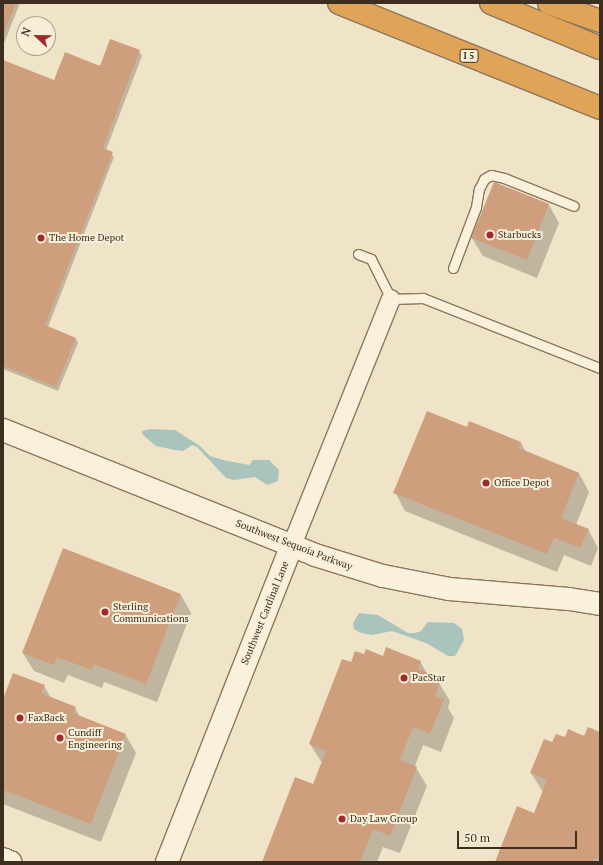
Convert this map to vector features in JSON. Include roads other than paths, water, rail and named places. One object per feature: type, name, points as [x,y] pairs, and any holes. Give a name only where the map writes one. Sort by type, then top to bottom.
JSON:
[{"type":"highway","name":"I 5","points":[[339,3],[600,108]]},
{"type":"highway","points":[[491,3],[600,48]]},
{"type":"highway","points":[[549,3],[600,21]]},
{"type":"street","name":"Southwest Cardinal Lane","points":[[167,862],[391,299]]},
{"type":"street","name":"Southwest Sequoia Parkway","points":[[3,430],[348,566],[414,583],[449,589],[569,599],[600,604]]},
{"type":"street","points":[[3,859],[10,862]]},
{"type":"lane","points":[[453,268],[476,207],[479,189],[484,180],[491,175],[504,178],[574,206]]},
{"type":"lane","points":[[358,254],[371,259],[391,299],[423,298],[600,368]]},
{"type":"water","points":[[150,429],[175,430],[200,446],[210,456],[223,460],[249,465],[253,460],[269,460],[279,470],[278,481],[267,485],[255,477],[234,480],[226,478],[197,447],[192,445],[183,451],[156,446],[143,435],[142,431]]},
{"type":"water","points":[[359,613],[378,615],[408,633],[421,631],[428,622],[454,623],[462,629],[464,640],[455,656],[448,656],[426,643],[392,631],[372,635],[361,633],[354,629],[353,623]]},
{"type":"place","name":"Starbucks","points":[[490,235]]},
{"type":"place","name":"The Home Depot","points":[[41,238]]},
{"type":"place","name":"Office Depot","points":[[486,483]]},
{"type":"place","name":"Sterling Communications","points":[[105,612]]},
{"type":"place","name":"PacStar","points":[[404,678]]},
{"type":"place","name":"FaxBack","points":[[20,718]]},
{"type":"place","name":"Cundiff Engineering","points":[[60,738]]},
{"type":"place","name":"Day Law Group","points":[[342,819]]}]
